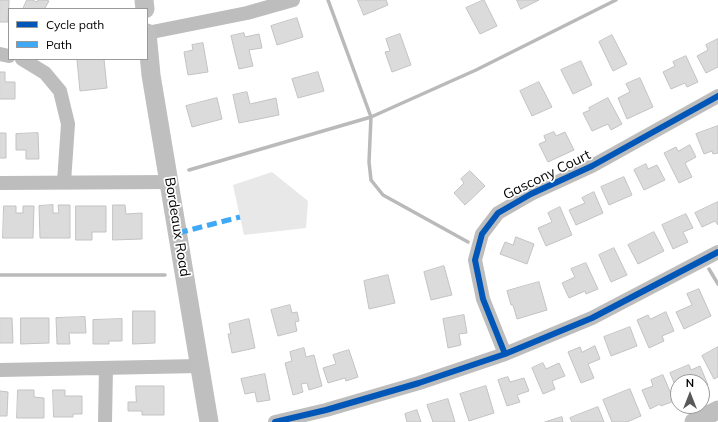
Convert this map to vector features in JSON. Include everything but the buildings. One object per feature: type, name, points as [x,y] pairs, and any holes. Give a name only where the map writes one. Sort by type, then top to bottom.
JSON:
[{"type":"street","points":[[148,33],[247,13],[293,0]]},
{"type":"street","name":"Bordeaux Road","points":[[148,44],[151,75],[209,422]]},
{"type":"street","points":[[24,60],[45,73],[60,91],[68,124],[64,182]]},
{"type":"street","name":"Gascony Court","points":[[505,354],[484,299],[475,260],[482,234],[498,213],[531,194],[592,166],[718,96]]},
{"type":"street","points":[[0,183],[170,182]]},
{"type":"street","points":[[275,422],[326,410],[419,384],[505,354],[592,318],[718,252]]},
{"type":"street","points":[[0,370],[199,366]]},
{"type":"street","points":[[105,422],[106,368]]},
{"type":"street","points":[[694,422],[718,410]]},
{"type":"shaded area","points":[[272,172],[308,201],[306,228],[244,235],[233,185]]},
{"type":"waterway","points":[[328,0],[371,117],[369,162],[371,180],[383,195],[468,242]]},
{"type":"waterway","points":[[189,170],[371,117],[476,70],[616,0]]},
{"type":"waterway","points":[[709,269],[718,284]]},
{"type":"waterway","points":[[0,275],[165,275]]},
{"type":"marked path","points":[[178,233],[240,217]]},
{"type":"cycle path","points":[[505,354],[483,299],[475,260],[482,234],[498,213],[531,194],[592,166],[718,96]]},
{"type":"cycle path","points":[[275,422],[326,410],[419,383],[505,354],[592,318],[718,252]]}]
